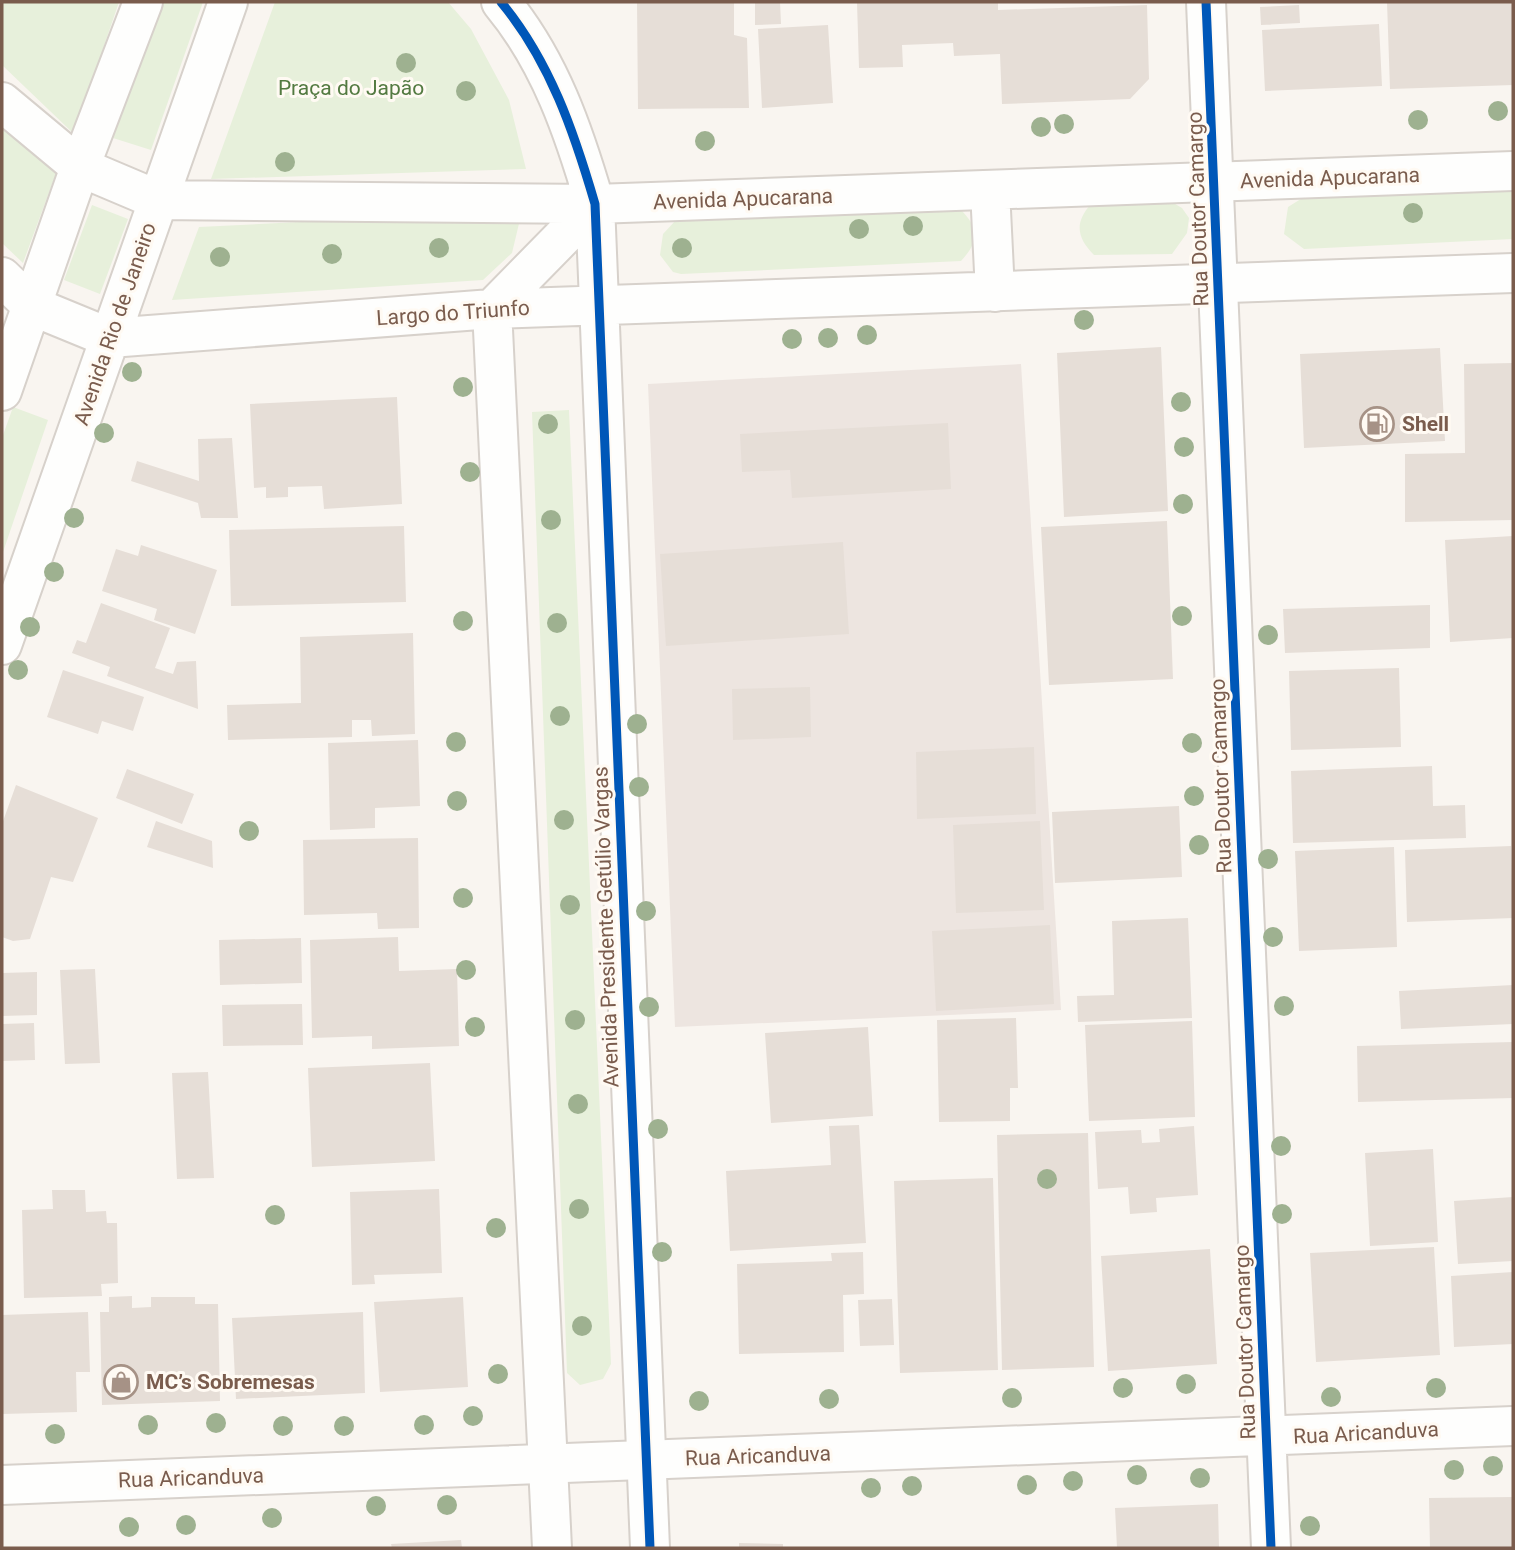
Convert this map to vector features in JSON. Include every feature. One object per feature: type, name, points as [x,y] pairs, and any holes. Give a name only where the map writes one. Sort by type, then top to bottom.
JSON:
[{"type":"street","points":[[2,391],[80,167],[143,2]]},
{"type":"street","name":"Avenida Rio de Janeiro","points":[[2,646],[228,2]]},
{"type":"street","points":[[502,2],[557,90],[575,136],[595,204],[598,304],[1513,273]]},
{"type":"street","name":"Rua Doutor Camargo","points":[[1206,2],[1271,1548]]},
{"type":"street","name":"Avenida Apucarana","points":[[2,102],[80,167],[158,200],[595,204],[1513,171]]},
{"type":"street","points":[[990,190],[995,292]]},
{"type":"street","points":[[552,1548],[492,309],[595,204]]},
{"type":"street","name":"Largo do Triunfo","points":[[2,277],[32,306],[110,338],[492,309],[598,304]]},
{"type":"street","name":"Avenida Presidente Getúlio Vargas","points":[[598,304],[650,1548]]},
{"type":"street","name":"Rua Aricanduva","points":[[2,1485],[1513,1426]]},
{"type":"shaded area","points":[[1021,364],[1061,1010],[675,1027],[648,384]]},
{"type":"green space","points":[[2,2],[119,2],[74,134],[2,65]]},
{"type":"green space","points":[[161,2],[203,2],[151,150],[113,138]]},
{"type":"green space","name":"Praça do Japão","points":[[275,2],[448,2],[471,29],[509,100],[526,169],[211,179]]},
{"type":"green space","points":[[2,113],[58,168],[23,263],[2,243]]},
{"type":"green space","points":[[1513,188],[1513,239],[1304,249],[1284,234],[1288,207],[1304,197]]},
{"type":"green space","points":[[1170,201],[1182,208],[1189,218],[1187,233],[1172,254],[1094,255],[1084,243],[1080,224],[1091,204]]},
{"type":"green space","points":[[92,205],[128,219],[100,294],[64,280]]},
{"type":"green space","points":[[960,209],[971,222],[975,234],[972,247],[961,261],[681,274],[673,272],[660,255],[663,234],[676,220]]},
{"type":"green space","points":[[522,211],[512,253],[483,280],[172,300],[199,227]]},
{"type":"green space","points":[[13,407],[48,420],[2,555],[2,438]]},
{"type":"green space","points":[[569,410],[611,1364],[603,1379],[580,1385],[567,1373],[532,412]]},
{"type":"building","points":[[637,2],[734,2],[734,35],[747,38],[749,108],[638,109]]},
{"type":"building","points":[[755,2],[780,2],[781,24],[755,25]]},
{"type":"building","points":[[857,2],[998,2],[998,10],[1147,5],[1149,79],[1130,99],[1002,104],[1000,54],[954,56],[953,43],[902,45],[903,67],[859,68]]},
{"type":"building","points":[[1387,2],[1513,2],[1513,85],[1390,89]]},
{"type":"building","points":[[1299,5],[1300,23],[1261,25],[1260,7]]},
{"type":"building","points":[[1379,24],[1382,86],[1265,91],[1262,30]]},
{"type":"building","points":[[828,25],[833,103],[762,108],[758,29]]},
{"type":"building","points":[[1161,347],[1168,511],[1064,517],[1057,353]]},
{"type":"building","points":[[1440,348],[1445,441],[1304,448],[1300,354]]},
{"type":"building","points":[[1513,363],[1513,520],[1405,522],[1405,454],[1465,453],[1464,364]]},
{"type":"building","points":[[397,397],[402,504],[324,509],[322,486],[288,487],[288,497],[266,498],[266,487],[254,488],[250,404]]},
{"type":"building","points":[[948,423],[951,489],[792,498],[790,470],[742,472],[740,434]]},
{"type":"building","points":[[232,438],[238,518],[201,518],[198,503],[131,481],[137,461],[199,481],[198,439]]},
{"type":"building","points":[[1167,521],[1173,679],[1049,685],[1041,527]]},
{"type":"building","points":[[404,526],[406,602],[231,606],[229,530]]},
{"type":"building","points":[[1513,536],[1513,638],[1450,642],[1445,540]]},
{"type":"building","points":[[843,542],[849,634],[666,646],[660,554]]},
{"type":"building","points":[[141,545],[217,570],[195,634],[154,620],[157,609],[102,591],[116,549],[138,556]]},
{"type":"building","points":[[101,603],[170,628],[155,668],[173,674],[177,662],[196,661],[198,709],[107,676],[110,667],[72,653],[77,640],[86,643]]},
{"type":"building","points":[[1430,605],[1430,648],[1285,653],[1283,609]]},
{"type":"building","points":[[413,633],[415,734],[372,736],[371,720],[352,720],[352,737],[228,740],[227,705],[301,703],[300,637]]},
{"type":"building","points":[[1399,668],[1401,747],[1291,750],[1289,671]]},
{"type":"building","points":[[63,670],[144,697],[133,731],[102,721],[98,734],[47,717]]},
{"type":"building","points":[[810,687],[811,737],[733,740],[732,689]]},
{"type":"building","points":[[418,740],[420,806],[375,808],[375,828],[330,830],[328,743]]},
{"type":"building","points":[[1034,747],[1036,814],[917,819],[916,752]]},
{"type":"building","points":[[1432,766],[1433,806],[1465,805],[1466,838],[1293,843],[1291,771]]},
{"type":"building","points":[[127,769],[194,794],[182,824],[116,798]]},
{"type":"building","points":[[16,785],[98,818],[73,882],[51,877],[30,939],[13,941],[2,937],[2,824]]},
{"type":"building","points":[[1179,806],[1182,877],[1055,883],[1052,812]]},
{"type":"building","points":[[156,821],[212,841],[213,868],[147,847]]},
{"type":"building","points":[[1040,821],[1044,910],[956,913],[953,825]]},
{"type":"building","points":[[418,838],[419,928],[378,929],[377,913],[304,915],[303,840]]},
{"type":"building","points":[[1511,846],[1513,918],[1407,922],[1405,850]]},
{"type":"building","points":[[1394,847],[1397,947],[1299,951],[1295,851]]},
{"type":"building","points":[[1188,918],[1192,1018],[1078,1022],[1077,996],[1114,995],[1112,921]]},
{"type":"building","points":[[1050,925],[1054,1004],[936,1011],[932,931]]},
{"type":"building","points":[[398,937],[399,971],[457,969],[459,1046],[372,1049],[372,1036],[312,1038],[310,940]]},
{"type":"building","points":[[301,938],[302,983],[220,985],[219,940]]},
{"type":"building","points":[[95,969],[100,1063],[65,1064],[60,970]]},
{"type":"building","points":[[37,972],[37,1015],[2,1016],[2,973]]},
{"type":"building","points":[[1513,985],[1513,1024],[1401,1029],[1399,991]]},
{"type":"building","points":[[302,1004],[303,1045],[223,1046],[222,1005]]},
{"type":"building","points":[[1016,1018],[1018,1088],[1010,1088],[1010,1121],[939,1122],[937,1020]]},
{"type":"building","points":[[1192,1021],[1195,1117],[1089,1121],[1085,1025]]},
{"type":"building","points":[[34,1023],[35,1060],[2,1061],[2,1024]]},
{"type":"building","points":[[868,1027],[873,1116],[771,1123],[765,1033]]},
{"type":"building","points":[[1513,1042],[1513,1098],[1358,1102],[1357,1046]]},
{"type":"building","points":[[430,1063],[435,1161],[312,1167],[308,1068]]},
{"type":"building","points":[[208,1072],[214,1178],[177,1179],[172,1073]]},
{"type":"building","points":[[859,1125],[866,1243],[730,1251],[726,1171],[831,1165],[829,1126]]},
{"type":"building","points":[[1194,1126],[1198,1195],[1156,1198],[1157,1212],[1130,1214],[1128,1187],[1098,1189],[1095,1132],[1141,1130],[1142,1143],[1160,1142],[1159,1129]]},
{"type":"building","points":[[1088,1133],[1094,1367],[1002,1370],[997,1135]]},
{"type":"building","points":[[1433,1149],[1438,1242],[1370,1246],[1365,1153]]},
{"type":"building","points":[[993,1178],[998,1370],[900,1373],[894,1181]]},
{"type":"building","points":[[439,1189],[442,1273],[374,1275],[375,1284],[352,1285],[350,1192]]},
{"type":"building","points":[[52,1190],[85,1190],[86,1212],[106,1211],[107,1223],[117,1223],[118,1283],[101,1284],[102,1296],[24,1298],[22,1210],[53,1209]]},
{"type":"building","points":[[1513,1197],[1513,1261],[1458,1264],[1454,1201]]},
{"type":"building","points":[[1434,1247],[1440,1355],[1316,1362],[1310,1253]]},
{"type":"building","points":[[1210,1249],[1217,1364],[1108,1371],[1101,1256]]},
{"type":"building","points":[[863,1252],[864,1294],[843,1295],[844,1352],[739,1354],[737,1264],[832,1261],[831,1253]]},
{"type":"building","points":[[1513,1272],[1513,1344],[1454,1347],[1451,1276]]},
{"type":"building","points":[[132,1296],[132,1308],[151,1307],[151,1297],[195,1297],[195,1304],[218,1304],[220,1401],[102,1405],[100,1312],[109,1312],[109,1297]]},
{"type":"building","points":[[463,1297],[468,1387],[380,1392],[374,1302]]},
{"type":"building","points":[[892,1299],[894,1345],[860,1346],[858,1300]]},
{"type":"building","points":[[88,1312],[90,1372],[76,1372],[77,1412],[2,1414],[2,1315]]},
{"type":"building","points":[[363,1312],[365,1393],[236,1399],[232,1318]]},
{"type":"building","points":[[1513,1497],[1513,1548],[1430,1548],[1429,1498]]},
{"type":"building","points":[[1218,1504],[1219,1548],[1117,1548],[1115,1508]]},
{"type":"building","points":[[461,1540],[462,1548],[392,1548],[391,1544]]},
{"type":"building","points":[[739,1543],[783,1544],[783,1548],[739,1548]]},
{"type":"cycle path","points":[[501,2],[547,73],[569,124],[595,204],[650,1548]]},
{"type":"cycle path","points":[[1206,2],[1271,1548]]},
{"type":"place","name":"Shell","points":[[1377,424]]},
{"type":"place","name":"MC’s Sobremesas","points":[[121,1382]]}]
